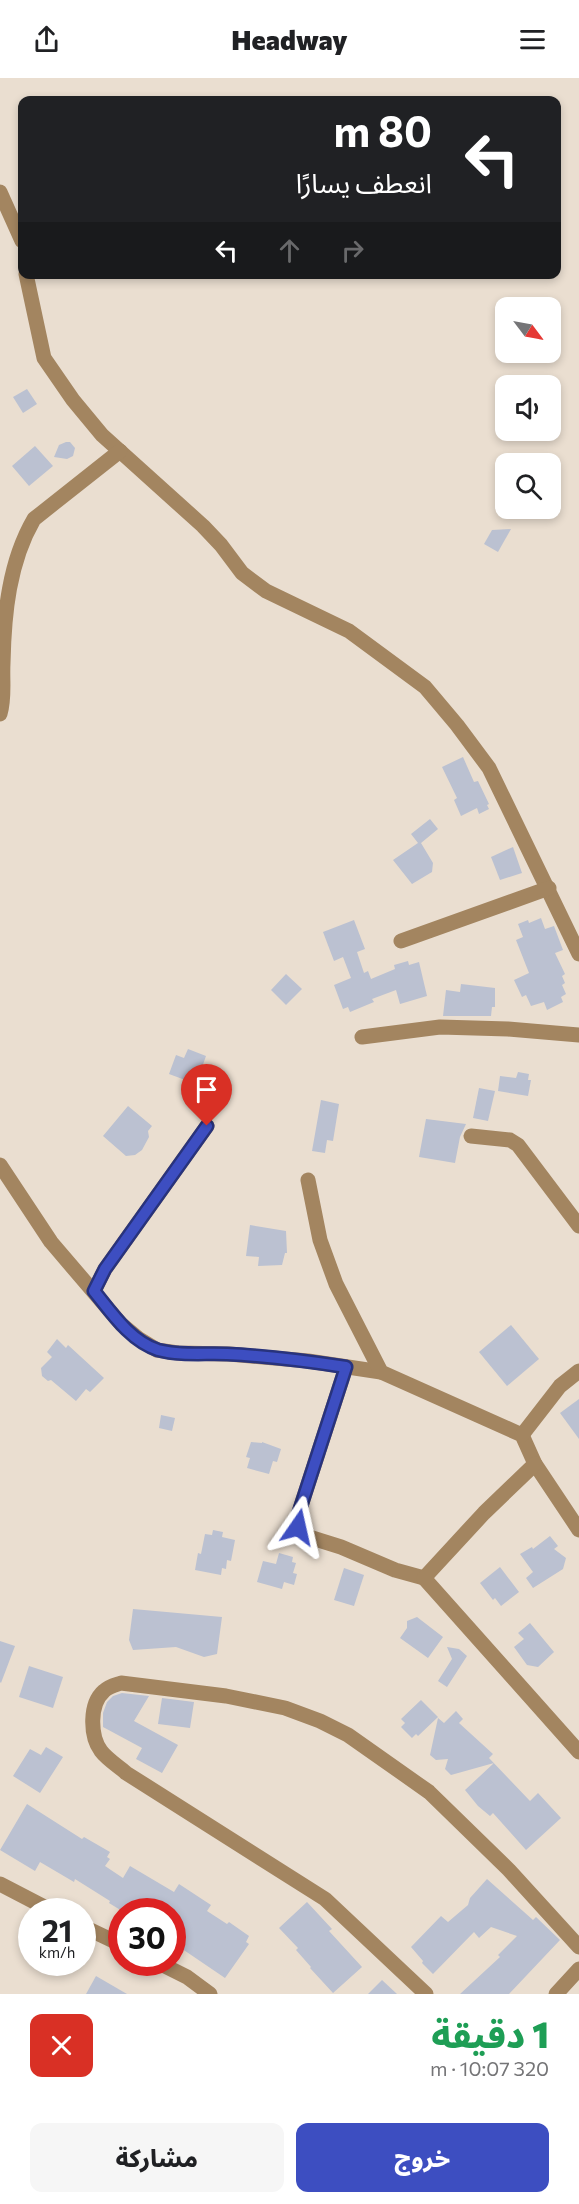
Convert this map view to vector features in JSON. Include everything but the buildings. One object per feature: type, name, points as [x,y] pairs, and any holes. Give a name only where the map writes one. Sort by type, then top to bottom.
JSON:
[{"type":"street","points":[[0,192],[18,232]]},
{"type":"street","points":[[27,279],[44,358],[73,400],[102,435],[203,526],[242,573],[266,591],[349,631],[425,687],[457,725],[489,768],[579,954]]},
{"type":"street","points":[[0,714],[4,695],[4,620],[15,562],[26,533],[34,519],[120,451]]},
{"type":"street","points":[[401,941],[549,888]]},
{"type":"street","points":[[362,1037],[440,1027],[508,1029],[579,1035]]},
{"type":"street","points":[[94,1291],[105,1269],[207,1126]]},
{"type":"street","points":[[471,1136],[510,1140],[518,1145],[579,1226]]},
{"type":"street","points":[[0,1165],[51,1242],[120,1324],[139,1339],[157,1350],[178,1353],[229,1354],[308,1361],[381,1372],[522,1435],[535,1464],[579,1530]]},
{"type":"street","points":[[308,1180],[320,1240],[336,1284],[381,1372]]},
{"type":"street","points":[[346,1367],[299,1512],[298,1527],[309,1537],[424,1578],[579,1752]]},
{"type":"street","points":[[522,1435],[560,1386],[579,1371]]},
{"type":"street","points":[[424,1578],[484,1513],[535,1464]]},
{"type":"street","points":[[426,1994],[325,1899],[126,1773],[102,1752],[92,1733],[94,1711],[102,1692],[121,1683],[226,1696],[285,1708],[320,1721],[348,1735],[429,1792],[508,1870],[579,1947]]},
{"type":"street","points":[[0,1884],[27,1898]]},
{"type":"street","points":[[556,1994],[579,1970]]},
{"type":"street","points":[[185,1976],[210,1994]]},
{"type":"route","points":[[207,1126],[105,1269],[94,1291],[120,1324],[157,1350],[308,1361],[346,1367],[299,1512],[298,1527]]}]
